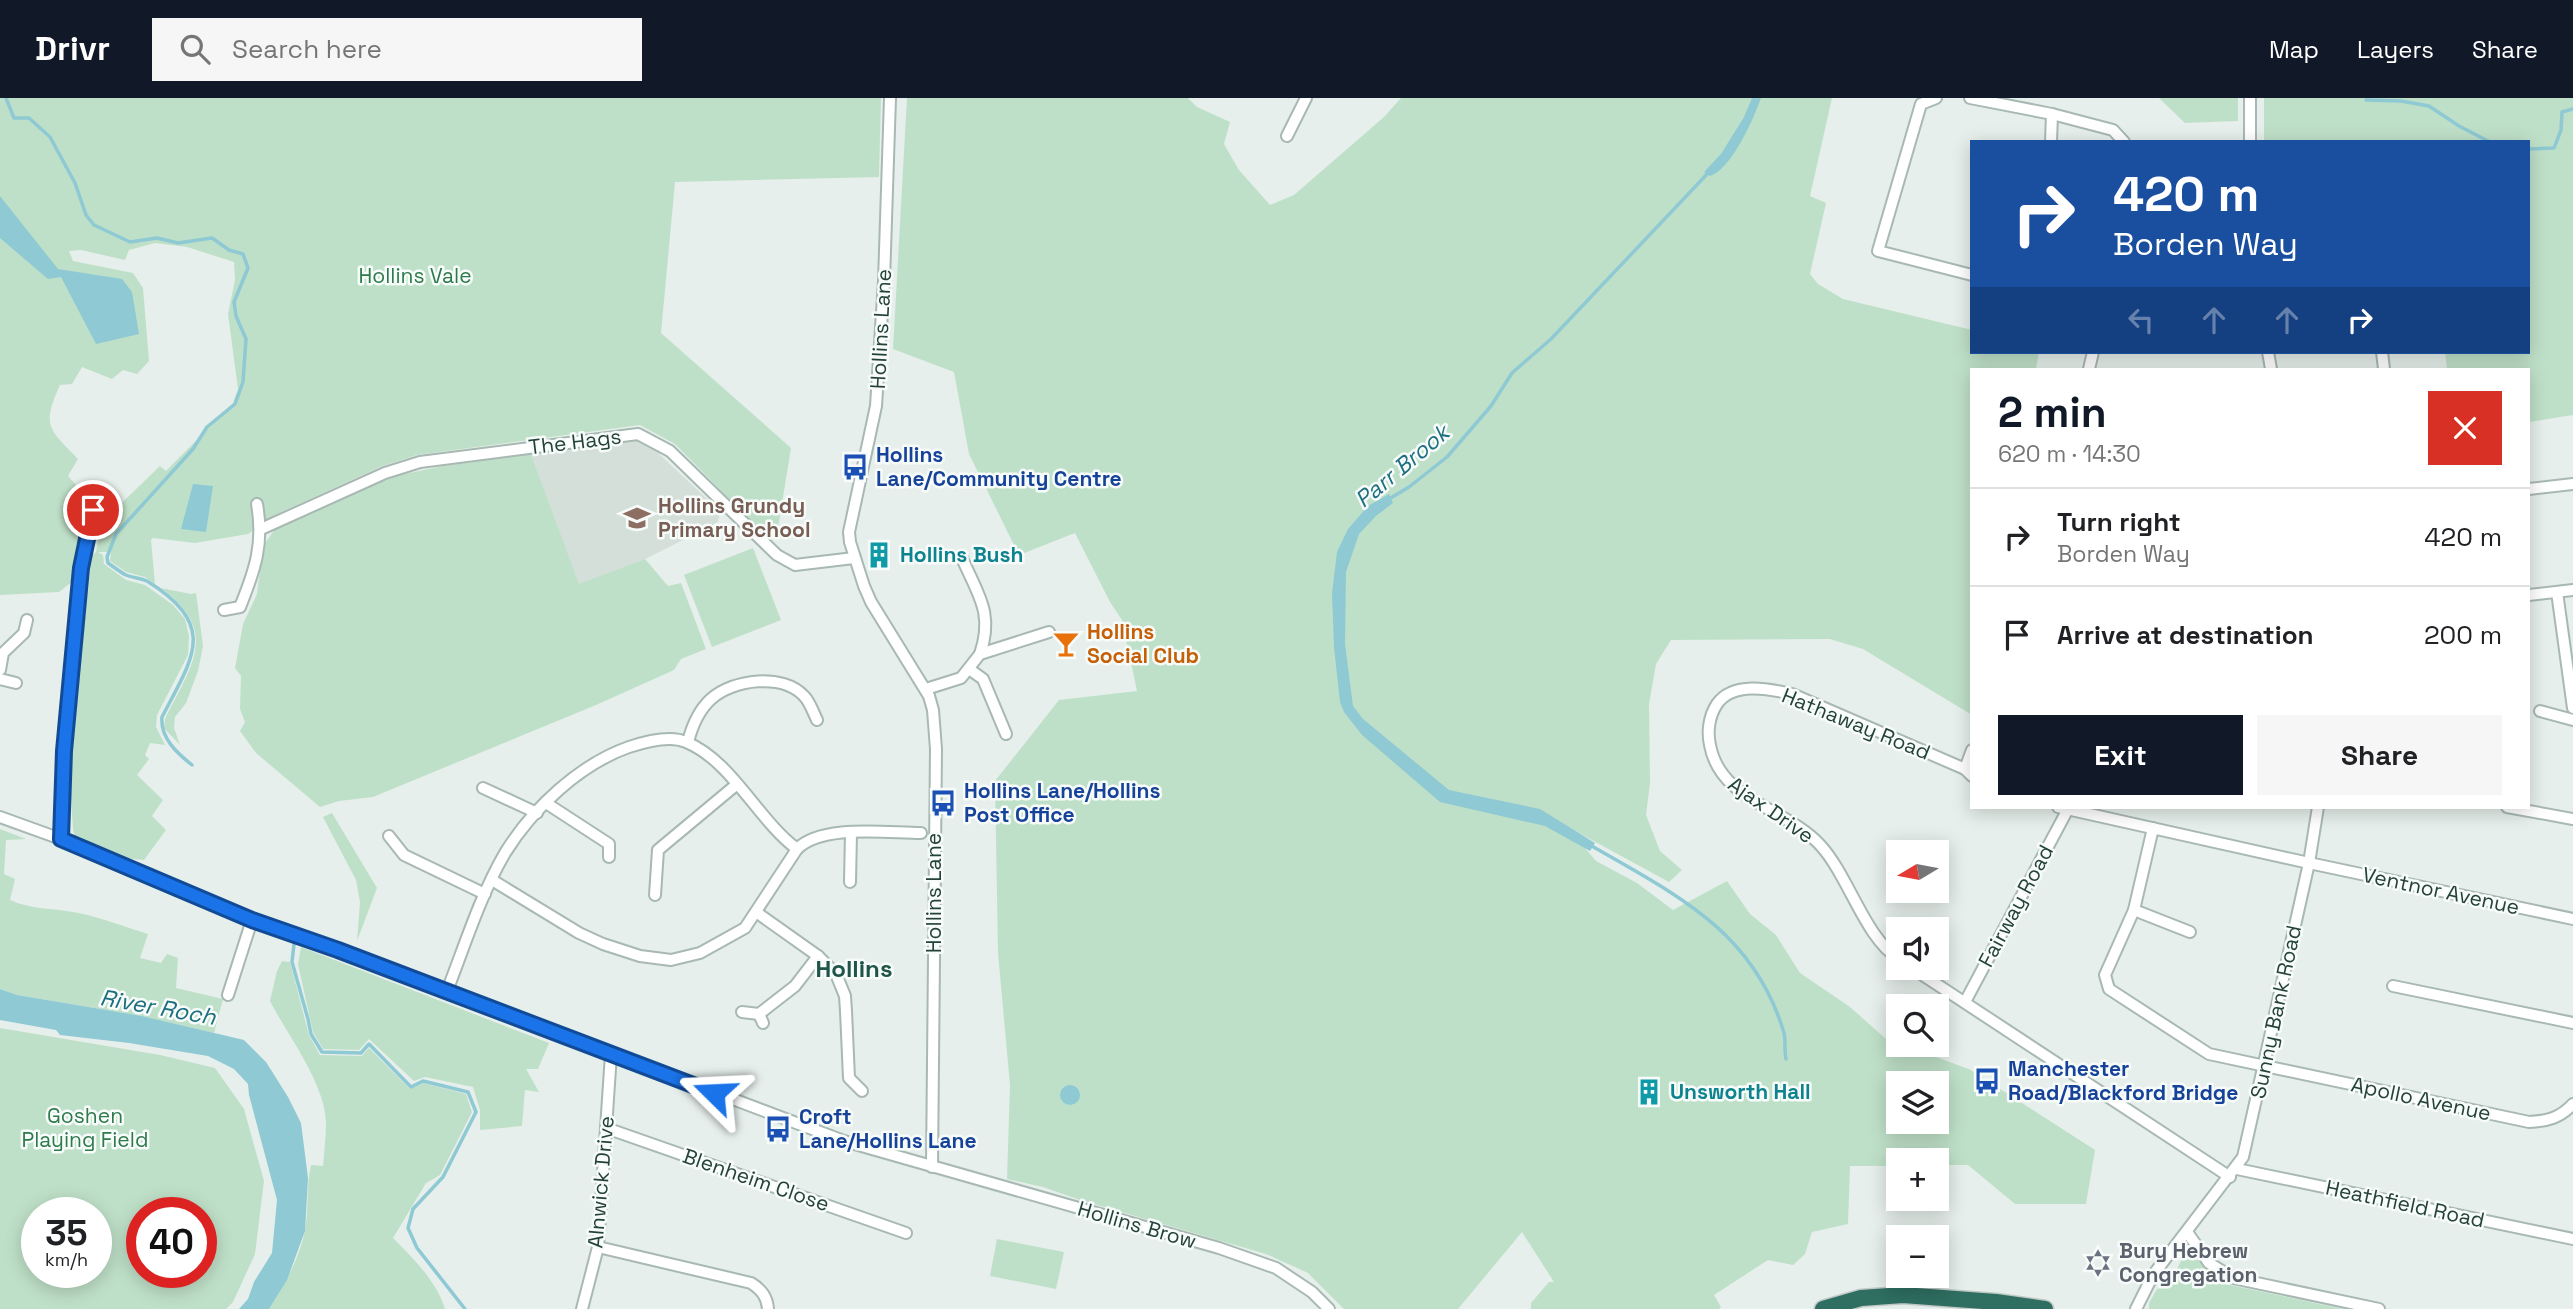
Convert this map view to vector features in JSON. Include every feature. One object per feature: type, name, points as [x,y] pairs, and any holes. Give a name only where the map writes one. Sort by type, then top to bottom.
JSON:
[{"type":"highway","points":[[1823,1309],[1861,1298],[1903,1294],[2045,1309]]},
{"type":"street","name":"Hollins Lane","points":[[890,98],[878,384],[870,438],[849,532],[854,558],[872,602],[926,689],[933,710],[936,749],[932,1167]]},
{"type":"street","points":[[1287,136],[1306,98]]},
{"type":"street","points":[[1937,98],[1921,104],[1878,251],[1970,272]]},
{"type":"street","points":[[1970,98],[2052,114],[2113,130],[2122,140]]},
{"type":"street","points":[[2249,140],[2250,98]]},
{"type":"street","points":[[2051,140],[2052,114]]},
{"type":"street","name":"The Hags","points":[[261,529],[385,473],[420,462],[638,434],[670,451],[777,555],[795,565],[854,558]]},
{"type":"street","points":[[2530,489],[2573,484]]},
{"type":"street","points":[[224,610],[240,607],[255,570],[261,529],[257,505]]},
{"type":"street","points":[[61,839],[64,751],[81,568],[93,510]]},
{"type":"street","points":[[926,689],[961,678],[980,654],[987,635],[986,616],[962,558]]},
{"type":"street","points":[[2530,595],[2573,590]]},
{"type":"street","points":[[2557,592],[2573,708]]},
{"type":"street","points":[[0,670],[3,653],[24,633],[27,620]]},
{"type":"street","points":[[980,654],[1049,632]]},
{"type":"street","points":[[969,668],[983,679],[1006,734]]},
{"type":"street","points":[[0,680],[16,683]]},
{"type":"street","points":[[688,742],[692,728],[704,707],[719,693],[737,686],[770,682],[792,686],[804,696],[817,720]]},
{"type":"street","name":"Hathaway Road","points":[[1709,722],[1716,705],[1730,694],[1759,688],[1792,694],[1969,773]]},
{"type":"street","points":[[2540,711],[2573,720]]},
{"type":"street","name":"Ajax Drive","points":[[1709,722],[1711,753],[1716,767],[1726,781],[1738,791],[1801,827],[1819,844],[1835,863],[1876,936],[1886,949]]},
{"type":"street","points":[[447,991],[485,894],[512,843],[546,803],[586,768],[621,750],[656,741],[676,739],[688,742],[719,765],[774,829],[797,849]]},
{"type":"street","points":[[656,854],[736,785]]},
{"type":"street","points":[[483,788],[537,813]]},
{"type":"street","points":[[546,803],[609,844],[609,857]]},
{"type":"street","name":"Fairway Road","points":[[1965,1002],[2062,809]]},
{"type":"street","points":[[2068,809],[2309,863]]},
{"type":"street","name":"Sunny Bank Road","points":[[2136,1309],[2140,1296],[2153,1275],[2244,1157],[2309,863],[2318,809]]},
{"type":"street","points":[[2517,809],[2573,820]]},
{"type":"street","name":"Hollins Brow","points":[[0,817],[61,839],[252,920],[844,1141],[1219,1248],[1276,1268],[1312,1293],[1329,1309]]},
{"type":"street","name":"Apollo Avenue","points":[[2153,828],[2134,910],[2105,975],[2109,989],[2209,1054],[2529,1122],[2548,1121],[2565,1113],[2573,1104]]},
{"type":"street","points":[[492,880],[579,933],[607,946],[656,959],[677,960],[700,953],[745,928],[797,849],[812,837],[830,833],[921,833]]},
{"type":"street","points":[[850,882],[851,833]]},
{"type":"street","points":[[389,836],[404,855],[485,894]]},
{"type":"street","points":[[644,848],[656,854]]},
{"type":"street","points":[[655,895],[656,854]]},
{"type":"street","name":"Ventnor Avenue","points":[[2309,863],[2573,919]]},
{"type":"street","points":[[2134,910],[2190,932]]},
{"type":"street","points":[[756,912],[818,956],[831,967],[840,982],[846,1012],[849,1078],[862,1091]]},
{"type":"street","points":[[229,995],[252,920]]},
{"type":"street","points":[[742,1012],[761,1018],[795,986],[818,956]]},
{"type":"street","points":[[1931,980],[2233,1173]]},
{"type":"street","points":[[2393,986],[2573,1023]]},
{"type":"street","name":"Alnwick Drive","points":[[582,1309],[598,1247],[611,1054]]},
{"type":"street","name":"Blenheim Close","points":[[606,1128],[906,1233]]},
{"type":"street","name":"Heathfield Road","points":[[2233,1173],[2573,1239]]},
{"type":"street","points":[[2187,1232],[2209,1263],[2233,1278],[2379,1309]]},
{"type":"street","points":[[598,1247],[751,1283],[763,1292],[768,1309]]},
{"type":"shaded area","name":"Hollins Grundy Primary School","points":[[636,441],[657,452],[721,512],[717,523],[645,559],[579,585],[531,454]]},
{"type":"green space","name":"Hollins Vale","points":[[0,98],[881,98],[879,177],[675,182],[661,333],[791,448],[777,534],[756,526],[675,444],[640,425],[417,455],[382,466],[275,515],[248,534],[195,543],[153,538],[155,584],[145,577],[126,572],[110,561],[111,552],[98,552],[103,555],[104,564],[126,580],[145,585],[173,605],[185,619],[189,636],[188,655],[157,715],[156,727],[165,745],[150,743],[145,755],[149,759],[137,775],[163,800],[152,816],[166,830],[144,860],[123,858],[75,838],[69,769],[81,613],[88,592],[91,556],[96,552],[102,522],[160,466],[166,471],[233,403],[238,389],[228,314],[235,280],[234,262],[187,247],[155,243],[129,250],[125,260],[81,250],[69,251],[73,261],[133,273],[143,288],[149,361],[137,374],[123,370],[112,379],[82,367],[72,384],[60,385],[51,410],[51,426],[78,459],[68,476],[76,485],[75,499],[85,503],[73,581],[59,592],[0,595]]},
{"type":"green space","points":[[907,98],[1188,98],[1197,107],[1230,122],[1224,144],[1239,170],[1270,205],[1294,195],[1384,117],[1401,98],[1832,98],[1810,196],[1826,203],[1810,274],[1818,284],[1843,299],[1970,330],[1970,354],[2039,354],[2036,368],[1970,368],[1970,714],[1863,649],[1830,639],[1671,640],[1656,664],[1649,704],[1650,783],[1646,815],[1660,851],[1682,870],[1669,882],[1566,826],[1596,861],[1637,883],[1673,910],[1727,881],[1750,914],[1776,935],[1800,973],[1850,1007],[1886,1039],[1886,1057],[1936,1057],[1969,1069],[2095,1150],[2086,1204],[2015,1204],[1968,1165],[1949,1165],[1949,1148],[1886,1148],[1886,1166],[1850,1166],[1848,1224],[1812,1232],[1805,1254],[1793,1265],[1768,1260],[1714,1295],[1721,1307],[1719,1309],[1531,1309],[1531,1303],[1549,1282],[1554,1282],[1522,1232],[1458,1309],[1344,1309],[1308,1273],[1266,1254],[1043,1187],[1007,1179],[1010,1085],[998,953],[995,781],[1059,700],[1137,691],[1122,620],[1075,533],[1019,555],[969,454],[954,372],[893,349]]},
{"type":"green space","points":[[2159,98],[2238,98],[2238,121],[2185,123]]},
{"type":"green space","points":[[2264,98],[2573,98],[2573,415],[2530,422],[2530,368],[2447,368],[2445,354],[2530,354],[2530,140],[2264,140]]},
{"type":"green space","points":[[531,454],[579,584],[645,559],[668,586],[681,583],[706,649],[681,659],[674,670],[596,705],[373,797],[339,801],[320,807],[256,753],[240,731],[245,722],[240,709],[241,676],[235,668],[243,624],[257,594],[263,546],[275,529],[348,495],[400,475]]},
{"type":"green space","points":[[753,548],[781,620],[712,647],[684,575]]},
{"type":"green space","points":[[161,588],[196,593],[203,646],[198,671],[186,703],[175,717],[174,728],[180,745],[164,728],[165,719],[191,666],[195,635],[191,620],[179,604]]},
{"type":"green space","points":[[332,813],[377,888],[357,941],[360,902],[356,880],[323,817]]},
{"type":"green space","points":[[0,829],[26,839],[6,840],[4,874],[15,879],[10,900],[27,906],[88,915],[148,934],[140,958],[161,963],[167,954],[178,958],[176,988],[223,999],[214,1033],[142,1016],[17,995],[0,989]]},
{"type":"green space","points":[[301,947],[549,1043],[538,1069],[526,1069],[539,1092],[525,1090],[522,1126],[480,1130],[480,1110],[473,1087],[425,1077],[414,1081],[369,1039],[359,1050],[323,1049],[313,1032],[298,964]]},
{"type":"green space","points":[[282,961],[290,962],[309,1035],[320,1055],[362,1056],[369,1048],[410,1089],[423,1083],[466,1094],[472,1112],[440,1175],[426,1183],[393,1238],[430,1280],[445,1309],[269,1309],[291,1271],[303,1240],[311,1165],[323,1166],[326,1128],[324,1108],[313,1076],[270,1001]]},
{"type":"green space","name":"Goshen Playing Field","points":[[0,1028],[160,1055],[215,1068],[244,1109],[264,1181],[255,1254],[233,1302],[226,1309],[0,1309]]},
{"type":"green space","points":[[997,1239],[1064,1252],[1056,1289],[990,1276]]},
{"type":"green space","points":[[2188,1249],[2192,1250],[2209,1274],[2225,1284],[2343,1309],[2149,1309],[2149,1303],[2157,1289],[2172,1278]]},
{"type":"water","points":[[1752,98],[1761,98],[1741,142],[1726,164],[1710,176],[1704,172],[1721,154],[1744,117]]},
{"type":"water","points":[[0,196],[58,269],[122,279],[132,292],[139,334],[96,344],[61,277],[48,279],[0,238]]},
{"type":"water","points":[[193,484],[213,486],[206,532],[181,529]]},
{"type":"water","points":[[1389,494],[1393,503],[1359,534],[1346,572],[1345,644],[1353,706],[1363,719],[1449,790],[1540,809],[1595,843],[1590,851],[1545,826],[1440,802],[1362,735],[1344,712],[1340,702],[1334,647],[1332,593],[1337,552],[1348,529],[1368,506]]},
{"type":"water","points":[[0,989],[17,995],[142,1016],[244,1040],[266,1062],[301,1123],[308,1178],[305,1231],[287,1280],[269,1309],[239,1309],[248,1299],[254,1282],[272,1253],[277,1200],[248,1084],[234,1069],[208,1056],[60,1035],[56,1030],[0,1020]]},
{"type":"water","points":[[1070,1085],[1077,1088],[1080,1095],[1077,1102],[1070,1105],[1063,1102],[1060,1095],[1063,1088]]},
{"type":"waterway","points":[[6,98],[14,118],[29,118],[50,137],[75,183],[86,215],[94,225],[130,242],[157,238],[178,243],[212,238],[229,250],[243,254],[248,268],[234,302],[236,316],[246,339],[243,382],[235,404],[207,427],[193,449],[116,534],[107,557],[108,563],[121,572],[147,581],[170,597],[184,613],[192,628],[190,659],[162,717],[167,738],[175,750],[192,765]]},
{"type":"waterway","name":"Parr Brook","points":[[2366,100],[2401,101],[2429,106],[2486,140]]},
{"type":"waterway","name":"Parr Brook","points":[[2530,149],[2554,148],[2561,130],[2562,112],[2573,109]]},
{"type":"waterway","name":"Parr Brook","points":[[1389,499],[1447,457],[1491,406],[1512,373],[1551,339],[1710,171]]},
{"type":"waterway","name":"Parr Brook","points":[[1590,845],[1681,899],[1708,919],[1732,942],[1753,967],[1771,998],[1784,1033],[1786,1059]]},
{"type":"waterway","points":[[294,944],[292,962],[311,1034],[322,1052],[361,1053],[369,1044],[411,1087],[423,1081],[468,1092],[476,1112],[443,1177],[413,1209],[408,1228],[417,1248],[465,1309]]},
{"type":"place","name":"Hollins Lane/Community Centre","points":[[855,467]]},
{"type":"place","name":"Hollins Grundy Primary School","points":[[637,518]]},
{"type":"place","name":"Hollins Bush","points":[[879,555]]},
{"type":"place","name":"Hollins Social Club","points":[[1066,644]]},
{"type":"place","name":"Hollins Lane/Hollins Post Office","points":[[943,803]]},
{"type":"place","name":"Manchester Road/Blackford Bridge","points":[[1987,1081]]},
{"type":"place","name":"Unsworth Hall","points":[[1649,1092]]},
{"type":"place","name":"Croft Lane/Hollins Lane","points":[[778,1129]]},
{"type":"place","name":"Bury Hebrew Congregation","points":[[2098,1263]]},
{"type":"district","name":"Hollins","points":[[854,969]]},
{"type":"route","points":[[93,510],[81,568],[64,751],[61,839],[252,920],[714,1093]]},
{"type":"water label","name":"River Roch","points":[[158,1007]]}]
